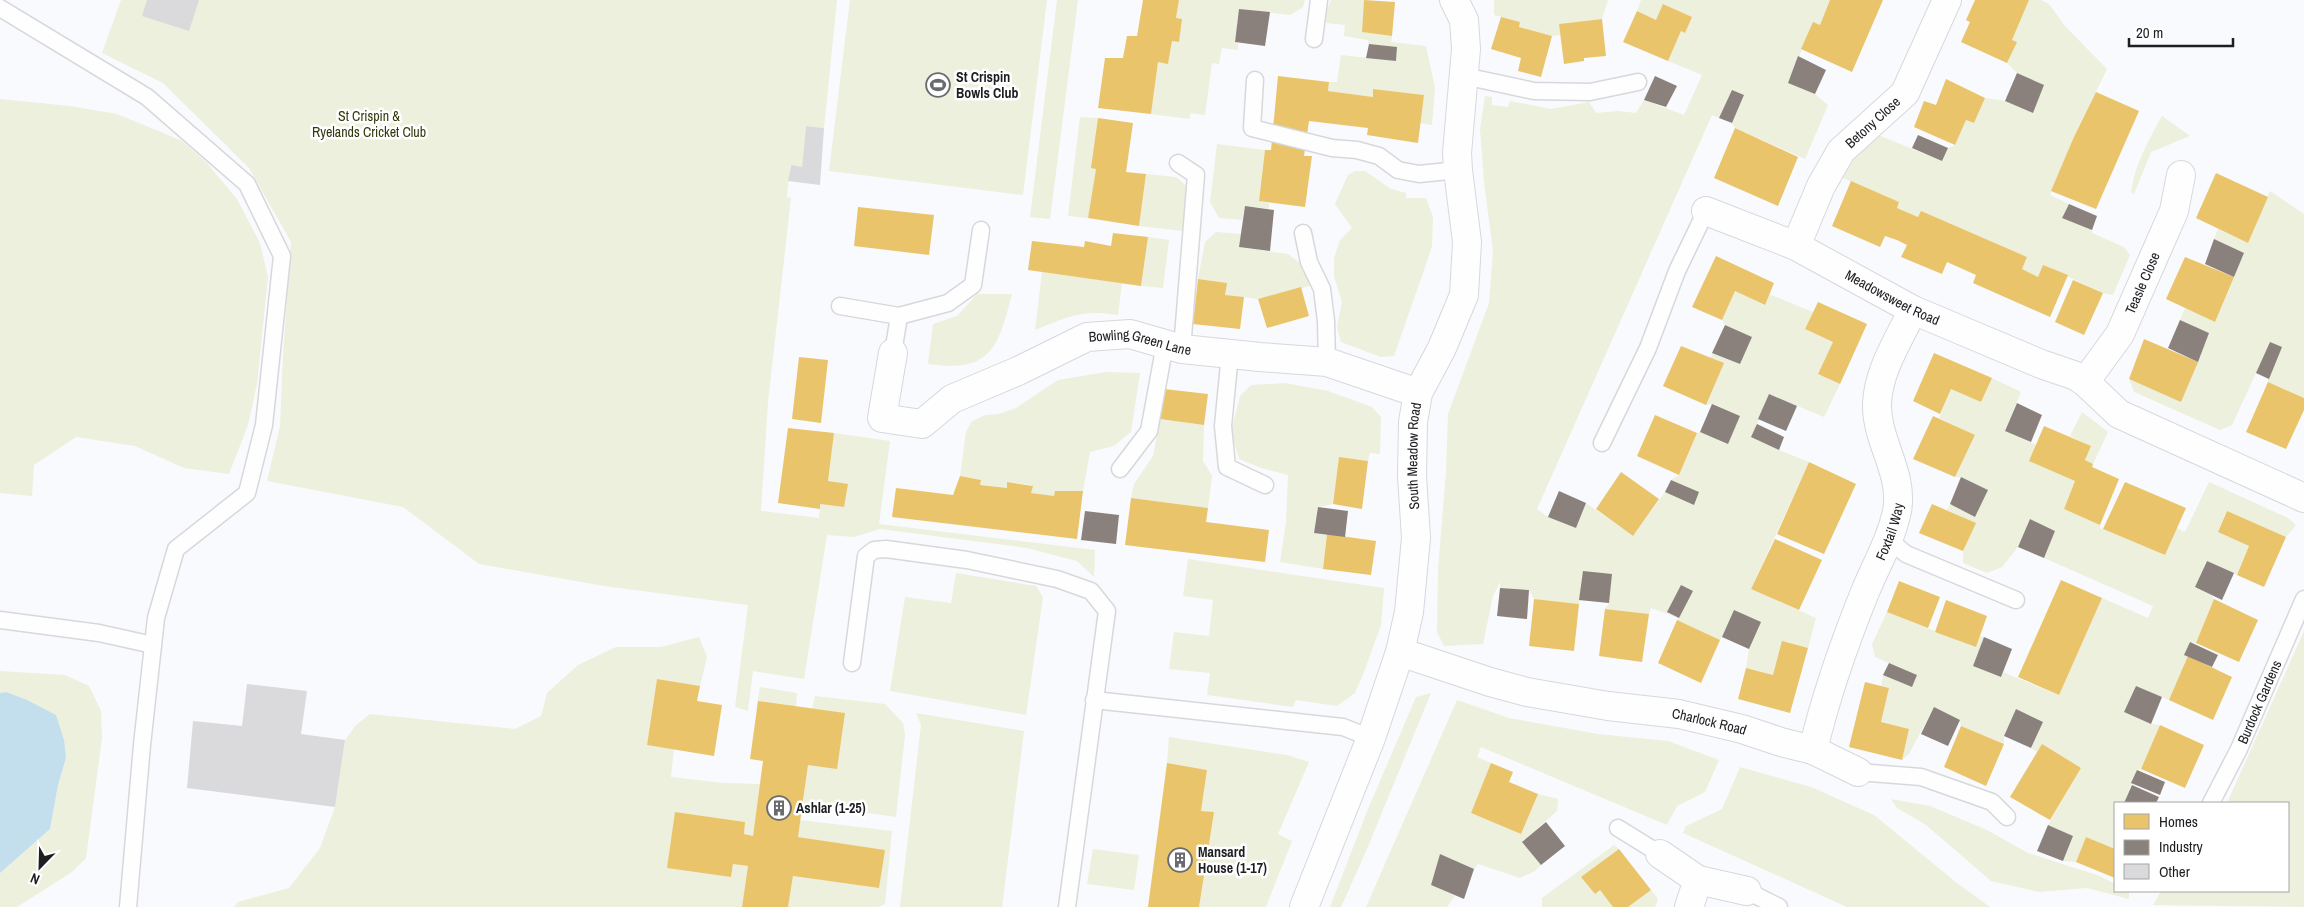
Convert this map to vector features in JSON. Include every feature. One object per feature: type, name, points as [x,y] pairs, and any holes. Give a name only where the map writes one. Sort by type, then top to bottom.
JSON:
[{"type":"street","name":"South Meadow Road","points":[[1304,907],[1371,738],[1400,652],[1410,612],[1416,538],[1412,476],[1412,422],[1418,393],[1442,348],[1464,295],[1467,242],[1458,170],[1466,49],[1464,20],[1454,0]]},
{"type":"street","name":"Betony Close","points":[[1796,246],[1821,186],[1841,151],[1906,93],[1947,0]]},
{"type":"street","name":"Teasle Close","points":[[2085,382],[2120,334],[2174,211],[2181,175]]},
{"type":"street","name":"Meadowsweet Road","points":[[1706,211],[1796,246],[1913,310],[2040,364],[2076,376],[2119,414],[2304,498]]},
{"type":"street","name":"Foxtail Way","points":[[1813,750],[1824,703],[1843,647],[1868,584],[1889,540],[1897,510],[1898,492],[1895,471],[1881,430],[1877,405],[1880,379],[1913,310]]},
{"type":"street","name":"Bowling Green Lane","points":[[893,353],[882,418],[922,424],[952,399],[1018,371],[1087,337],[1130,334],[1173,347],[1327,362],[1418,393]]},
{"type":"street","name":"Charlock Road","points":[[1400,652],[1490,682],[1527,692],[1608,706],[1679,714],[1742,729],[1813,750],[1858,772]]},
{"type":"street","points":[[1660,854],[1698,880],[1747,891]]},
{"type":"street","points":[[1689,907],[1698,880]]},
{"type":"lane","points":[[1314,39],[1319,0]]},
{"type":"lane","points":[[0,8],[147,97],[218,158],[247,184],[282,256],[264,425],[247,493],[176,549],[156,618],[142,745],[128,907]]},
{"type":"lane","points":[[1464,76],[1534,91],[1590,92],[1638,82]]},
{"type":"lane","points":[[1255,80],[1252,128],[1332,148],[1357,150],[1379,156],[1398,170],[1418,174],[1458,170]]},
{"type":"lane","points":[[1120,469],[1149,431],[1173,347],[1196,175],[1178,163]]},
{"type":"lane","name":"Meadowsweet Road","points":[[1602,443],[1648,348],[1677,272],[1706,211]]},
{"type":"lane","points":[[840,306],[899,316],[948,303],[973,285],[981,230]]},
{"type":"lane","points":[[1303,233],[1309,262],[1322,289],[1326,321],[1327,362]]},
{"type":"lane","points":[[893,353],[899,316]]},
{"type":"lane","points":[[1230,354],[1223,426],[1227,467],[1264,484]]},
{"type":"lane","points":[[1889,540],[1906,554],[2016,600]]},
{"type":"lane","points":[[852,662],[866,556],[874,550],[886,549],[968,560],[1057,578],[1091,590],[1101,601],[1106,611],[1066,907]]},
{"type":"lane","name":"Burdock Gardens","points":[[2212,802],[2239,749],[2304,599]]},
{"type":"lane","points":[[0,620],[99,633],[153,646]]},
{"type":"lane","points":[[1094,700],[1343,727],[1371,738]]},
{"type":"lane","name":"Charlock Road","points":[[1858,772],[1921,776],[1992,802],[2007,817]]},
{"type":"lane","points":[[1618,828],[1660,854]]},
{"type":"lane","points":[[1747,891],[1780,907]]},
{"type":"green space","name":"St Crispin & Ryelands Cricket Club","points":[[121,0],[837,0],[824,128],[806,126],[802,167],[790,166],[787,197],[791,198],[768,402],[761,511],[819,518],[820,504],[844,507],[828,481],[834,433],[890,441],[879,524],[1095,550],[1094,577],[1077,561],[1027,548],[880,529],[854,537],[827,535],[804,679],[753,671],[748,711],[735,707],[748,605],[604,586],[479,564],[403,507],[267,481],[280,426],[291,242],[249,168],[163,83],[102,53]]},
{"type":"green space","name":"St Crispin Bowls Club","points":[[850,0],[1047,0],[1023,195],[829,171]]},
{"type":"green space","points":[[1057,0],[1078,0],[1050,219],[1030,217]]},
{"type":"green space","points":[[1179,0],[1305,0],[1303,7],[1290,15],[1239,9],[1235,41],[1238,43],[1238,50],[1222,48],[1219,64],[1212,63],[1205,115],[1191,113],[1189,119],[1151,114],[1158,62],[1168,63],[1172,41],[1179,42],[1176,18]]},
{"type":"green space","points":[[1331,0],[1364,0],[1362,32],[1392,36],[1391,42],[1426,46],[1435,88],[1432,125],[1420,123],[1424,95],[1373,89],[1373,97],[1328,91],[1329,82],[1337,82],[1341,55],[1396,61],[1397,48],[1369,44],[1368,40],[1344,36],[1345,25],[1326,23],[1327,10]]},
{"type":"green space","points":[[1494,0],[1608,0],[1602,19],[1559,24],[1561,35],[1552,36],[1519,27],[1520,22],[1494,15]]},
{"type":"green space","points":[[1641,0],[1830,0],[1820,25],[1813,23],[1788,83],[1815,94],[1828,105],[1805,159],[1735,128],[1732,123],[1744,96],[1732,90],[1719,118],[1712,115],[1537,509],[1548,517],[1576,528],[1586,503],[1633,536],[1665,492],[1699,492],[1671,480],[1679,475],[1697,433],[1700,432],[1728,443],[1712,404],[1706,405],[1723,363],[1711,358],[1712,353],[1740,364],[1752,337],[1725,325],[1722,320],[1735,291],[1764,305],[1769,294],[1813,312],[1805,329],[1833,342],[1818,374],[1840,384],[1824,417],[1769,394],[1757,424],[1779,450],[1809,462],[1751,589],[1816,618],[1808,648],[1773,675],[1746,668],[1749,649],[1722,637],[1720,640],[1677,620],[1679,618],[1651,608],[1649,614],[1605,609],[1609,603],[1580,600],[1579,604],[1534,599],[1529,590],[1500,588],[1500,582],[1493,596],[1483,644],[1444,646],[1437,632],[1438,569],[1446,472],[1448,414],[1489,303],[1493,251],[1484,182],[1480,129],[1485,96],[1492,97],[1492,105],[1508,107],[1510,101],[1551,109],[1589,102],[1596,113],[1618,111],[1636,113],[1644,100],[1684,115],[1702,75],[1668,61],[1681,31],[1685,33],[1691,17],[1664,4],[1656,20],[1637,11]]},
{"type":"green space","points":[[2029,0],[2041,0],[2049,4],[2065,26],[2107,69],[2073,139],[2050,195],[2069,204],[2062,217],[2124,247],[2130,255],[2113,295],[2103,293],[2043,265],[2038,277],[2022,269],[2027,257],[1921,212],[1918,217],[1897,208],[1899,202],[1843,178],[1862,148],[1878,135],[1942,161],[1948,148],[1955,145],[1966,120],[1974,123],[1985,98],[2005,101],[2033,113],[2044,85],[2017,73],[2007,63],[2016,42],[2012,40]]},
{"type":"green space","points":[[0,99],[70,106],[117,114],[161,132],[182,141],[206,162],[237,199],[260,243],[268,277],[257,384],[248,425],[229,474],[184,468],[135,446],[76,437],[34,465],[32,496],[0,493]]},
{"type":"green space","points":[[2162,116],[2190,136],[2151,152],[2134,194],[2131,192],[2139,162]]},
{"type":"green space","points":[[1080,117],[1098,118],[1096,169],[1088,218],[1068,216]]},
{"type":"green space","points":[[1217,144],[1265,150],[1259,201],[1269,203],[1269,209],[1245,206],[1242,220],[1219,218],[1210,202]]},
{"type":"green space","points":[[1355,171],[1365,171],[1391,189],[1406,193],[1406,198],[1426,198],[1433,217],[1432,247],[1394,356],[1381,357],[1341,342],[1337,327],[1342,302],[1334,276],[1334,258],[1340,240],[1352,228],[1335,204],[1348,175]]},
{"type":"green space","points":[[1146,174],[1176,177],[1189,188],[1182,231],[1139,226]]},
{"type":"green space","points":[[2270,191],[2304,214],[2304,398],[2268,382],[2268,379],[2256,373],[2232,425],[2220,430],[2134,392],[2129,379],[2181,401],[2209,333],[2180,320],[2185,308],[2215,322],[2244,254],[2214,239],[2218,229],[2248,243]]},
{"type":"green space","points":[[1216,232],[1241,234],[1239,247],[1288,254],[1303,265],[1310,286],[1258,299],[1225,295],[1226,283],[1198,279],[1205,242]]},
{"type":"green space","points":[[1148,237],[1169,240],[1163,288],[1141,286]]},
{"type":"green space","points":[[1042,272],[1122,283],[1118,315],[1095,313],[1075,315],[1035,330]]},
{"type":"green space","points":[[977,294],[1012,294],[1002,329],[996,342],[988,353],[979,360],[949,366],[928,364],[933,324],[957,316]]},
{"type":"green space","points":[[1106,372],[1140,373],[1131,432],[1114,446],[1090,452],[1083,491],[1055,491],[1054,496],[1031,493],[1032,485],[1007,482],[1007,488],[980,485],[981,480],[960,476],[966,432],[971,422],[985,415],[999,414],[1016,408],[1058,380]]},
{"type":"green space","points":[[1992,378],[2021,392],[2005,430],[2036,445],[2075,481],[2064,509],[2100,525],[2100,528],[2165,555],[2177,528],[2185,532],[2209,482],[2288,518],[2296,525],[2286,537],[2226,512],[2218,532],[2249,546],[2237,575],[2206,561],[2195,587],[2211,595],[2214,599],[2196,643],[2190,642],[2184,655],[2189,657],[2169,700],[2136,686],[2124,712],[2151,724],[2160,725],[2141,769],[2137,770],[2124,802],[2114,802],[2114,849],[2086,837],[2076,862],[2063,861],[2073,836],[2048,825],[2081,768],[2042,745],[2037,752],[2031,748],[2043,722],[2016,709],[2004,736],[2004,744],[1961,726],[1960,720],[1934,707],[1909,754],[1902,760],[1909,729],[1881,722],[1889,688],[1881,686],[1883,675],[1912,687],[1917,675],[1875,657],[1872,644],[1887,612],[1976,647],[1980,636],[1984,637],[1973,666],[2001,677],[2003,672],[2058,695],[2102,598],[2148,618],[2153,606],[2044,558],[2055,531],[2030,519],[2018,547],[2002,567],[1987,573],[1963,563],[1963,551],[1975,523],[1947,510],[1950,504],[1975,517],[1988,490],[1961,477],[1955,477],[1975,436],[1939,418],[1951,389],[1981,402]]},
{"type":"green space","points":[[1285,383],[1328,391],[1372,407],[1381,417],[1380,454],[1370,453],[1368,461],[1339,457],[1333,504],[1318,507],[1314,532],[1327,534],[1323,569],[1280,562],[1286,522],[1288,475],[1261,468],[1239,459],[1231,432],[1240,396],[1251,385]]},
{"type":"green space","points":[[2082,412],[2108,432],[2093,464],[2085,460],[2090,446],[2070,436]]},
{"type":"green space","points":[[1160,419],[1204,425],[1203,461],[1212,476],[1208,508],[1131,498],[1134,484],[1153,456]]},
{"type":"green space","points":[[1188,559],[1384,588],[1381,625],[1355,693],[1337,706],[1296,700],[1293,707],[1207,695],[1210,673],[1169,669],[1174,632],[1209,636],[1213,600],[1183,596]]},
{"type":"green space","points":[[956,573],[1036,586],[1043,597],[1026,715],[890,691],[905,597],[951,603]]},
{"type":"green space","points":[[2304,631],[2304,907],[2153,905],[2160,892],[2289,892],[2289,802],[2227,802]]},
{"type":"green space","points":[[699,637],[707,657],[700,686],[657,679],[647,745],[674,749],[671,777],[724,783],[760,784],[753,836],[744,834],[745,822],[675,812],[668,868],[731,877],[733,864],[748,866],[742,907],[234,907],[238,902],[289,888],[320,848],[335,807],[345,740],[356,725],[370,714],[515,729],[541,716],[547,693],[578,665],[616,647],[661,647]]},
{"type":"green space","points":[[0,671],[65,675],[89,686],[101,711],[102,738],[86,858],[72,872],[17,907],[0,907],[0,873],[50,829],[58,785],[66,758],[6,692],[0,693]]},
{"type":"green space","points":[[760,687],[797,693],[796,707],[758,701],[755,714]]},
{"type":"green space","points":[[1431,693],[1341,907],[1330,907],[1368,809],[1416,697]]},
{"type":"green space","points":[[815,696],[885,704],[903,723],[905,735],[896,817],[803,804],[808,765],[844,713],[812,709]]},
{"type":"green space","points":[[1457,700],[1509,718],[1598,734],[1668,741],[1719,760],[1705,792],[1677,806],[1667,825],[1481,747],[1477,757],[1491,763],[1471,813],[1521,834],[1538,794],[1558,799],[1557,811],[1522,842],[1541,865],[1535,871],[1520,878],[1478,864],[1474,869],[1440,854],[1431,885],[1455,896],[1447,907],[1366,907]]},
{"type":"green space","points":[[916,713],[1024,731],[1002,907],[900,907],[921,725]]},
{"type":"green space","points":[[1169,737],[1287,755],[1309,762],[1278,834],[1292,841],[1266,907],[1199,907],[1213,812],[1201,811],[1207,770],[1167,763]]},
{"type":"green space","points":[[1740,767],[1811,787],[1874,815],[1957,883],[1990,907],[1847,907],[1683,833],[1686,826],[1722,809]]},
{"type":"green space","points":[[1891,799],[1930,806],[1987,830],[2028,853],[2100,876],[2114,883],[2114,892],[2129,892],[2129,899],[2087,888],[2039,892],[1991,881],[1926,825],[1897,808]]},
{"type":"green space","points":[[800,820],[892,831],[885,904],[878,907],[788,907],[793,876],[879,888],[884,850],[798,837]]},
{"type":"green space","points":[[1614,845],[1619,849],[1582,877],[1595,894],[1600,890],[1613,907],[1542,907],[1542,898]]},
{"type":"green space","points":[[1093,849],[1139,855],[1134,890],[1087,884]]},
{"type":"green space","points":[[1651,890],[1658,899],[1655,907],[1628,907]]},
{"type":"water","points":[[6,692],[27,700],[56,715],[64,740],[66,758],[58,785],[50,829],[0,873],[0,693]]},
{"type":"building: Homes","points":[[1143,0],[1179,0],[1176,18],[1182,19],[1179,42],[1172,41],[1168,64],[1158,62],[1151,114],[1098,108],[1105,58],[1123,58],[1127,36],[1137,36]]},
{"type":"building: Homes","points":[[1364,0],[1395,2],[1392,36],[1362,32]]},
{"type":"building: Homes","points":[[1830,0],[1883,0],[1852,72],[1801,49],[1813,22],[1820,25]]},
{"type":"building: Homes","points":[[1975,0],[2029,0],[2012,40],[2017,42],[2007,63],[1961,42],[1970,22],[1966,20]]},
{"type":"building: Homes","points":[[1663,4],[1692,17],[1685,33],[1681,31],[1668,61],[1623,42],[1637,11],[1656,20]]},
{"type":"building: Homes","points":[[1501,17],[1520,22],[1519,27],[1552,36],[1541,77],[1518,71],[1521,58],[1491,49]]},
{"type":"building: Homes","points":[[1602,19],[1606,56],[1584,58],[1584,61],[1564,64],[1559,24]]},
{"type":"building: Homes","points":[[1278,76],[1329,82],[1328,91],[1373,97],[1373,89],[1424,95],[1418,143],[1367,135],[1368,128],[1309,121],[1304,156],[1312,156],[1305,207],[1259,201],[1265,150],[1271,150]]},
{"type":"building: Homes","points":[[1946,79],[1985,98],[1974,123],[1966,120],[1955,145],[1914,127],[1924,101],[1936,105]]},
{"type":"building: Homes","points":[[2096,92],[2139,111],[2096,209],[2051,191]]},
{"type":"building: Homes","points":[[1098,118],[1133,123],[1126,172],[1146,174],[1139,226],[1088,218],[1096,169],[1091,168]]},
{"type":"building: Homes","points":[[1735,128],[1798,157],[1778,206],[1714,178]]},
{"type":"building: Homes","points":[[2216,173],[2268,197],[2248,243],[2196,218]]},
{"type":"building: Homes","points":[[1851,181],[1899,202],[1897,208],[1918,217],[1921,211],[2027,257],[2022,269],[2038,277],[2043,265],[2068,275],[2050,317],[1973,283],[1976,275],[1947,262],[1942,274],[1901,257],[1907,245],[1897,240],[1885,236],[1880,247],[1832,226]]},
{"type":"building: Homes","points":[[858,207],[934,215],[929,255],[854,246]]},
{"type":"building: Homes","points":[[1113,233],[1148,237],[1141,286],[1028,270],[1032,241],[1084,247],[1085,241],[1111,246]]},
{"type":"building: Homes","points":[[1716,256],[1774,283],[1765,305],[1735,291],[1722,320],[1692,307]]},
{"type":"building: Homes","points":[[2185,257],[2234,277],[2215,322],[2166,299]]},
{"type":"building: Homes","points":[[1198,279],[1227,283],[1225,295],[1244,297],[1240,329],[1193,324]]},
{"type":"building: Homes","points":[[2073,280],[2103,293],[2084,335],[2055,322]]},
{"type":"building: Homes","points":[[1301,287],[1309,316],[1267,328],[1258,299]]},
{"type":"building: Homes","points":[[1818,302],[1867,324],[1840,384],[1818,374],[1833,342],[1805,329]]},
{"type":"building: Homes","points":[[2144,339],[2198,362],[2181,402],[2129,379]]},
{"type":"building: Homes","points":[[1681,346],[1724,363],[1706,405],[1663,386]]},
{"type":"building: Homes","points":[[1934,353],[1992,378],[1981,402],[1951,389],[1940,414],[1913,401]]},
{"type":"building: Homes","points":[[799,357],[828,360],[821,423],[792,419]]},
{"type":"building: Homes","points":[[2268,382],[2304,398],[2304,410],[2286,449],[2246,432]]},
{"type":"building: Homes","points":[[1164,389],[1208,394],[1204,425],[1160,419]]},
{"type":"building: Homes","points":[[1655,415],[1697,433],[1679,475],[1637,456]]},
{"type":"building: Homes","points":[[1933,416],[1975,435],[1955,477],[1913,459]]},
{"type":"building: Homes","points":[[2044,426],[2091,446],[2085,460],[2093,464],[2092,467],[2119,479],[2100,525],[2064,509],[2075,481],[2029,461]]},
{"type":"building: Homes","points":[[788,428],[834,433],[828,481],[848,484],[844,507],[820,504],[820,509],[778,503]]},
{"type":"building: Homes","points":[[1339,457],[1368,461],[1362,509],[1333,504]]},
{"type":"building: Homes","points":[[1809,462],[1856,484],[1824,554],[1777,534]]},
{"type":"building: Homes","points":[[1621,472],[1659,499],[1633,536],[1596,509]]},
{"type":"building: Homes","points":[[960,476],[981,480],[980,485],[1007,488],[1007,482],[1033,486],[1031,493],[1054,496],[1055,491],[1083,491],[1077,539],[892,517],[896,488],[953,495]]},
{"type":"building: Homes","points":[[2125,482],[2186,508],[2165,555],[2103,529]]},
{"type":"building: Homes","points":[[1131,498],[1208,508],[1206,522],[1269,530],[1265,562],[1125,545]]},
{"type":"building: Homes","points":[[1932,504],[1976,523],[1963,551],[1919,533]]},
{"type":"building: Homes","points":[[2227,511],[2286,537],[2264,587],[2237,575],[2249,546],[2218,532]]},
{"type":"building: Homes","points":[[1327,534],[1376,541],[1371,575],[1323,569]]},
{"type":"building: Homes","points":[[1775,539],[1822,560],[1799,610],[1751,589]]},
{"type":"building: Homes","points":[[2061,580],[2102,598],[2059,695],[2018,677]]},
{"type":"building: Homes","points":[[1899,581],[1940,597],[1928,628],[1887,612]]},
{"type":"building: Homes","points":[[1534,599],[1579,604],[1574,651],[1529,646]]},
{"type":"building: Homes","points":[[2214,599],[2258,620],[2239,662],[2196,643]]},
{"type":"building: Homes","points":[[1946,600],[1987,616],[1976,647],[1935,632]]},
{"type":"building: Homes","points":[[1605,609],[1649,614],[1642,662],[1599,656]]},
{"type":"building: Homes","points":[[1677,620],[1720,640],[1701,683],[1658,663]]},
{"type":"building: Homes","points":[[1782,641],[1808,648],[1790,713],[1738,699],[1746,668],[1773,675]]},
{"type":"building: Homes","points":[[2188,656],[2232,677],[2213,720],[2169,700]]},
{"type":"building: Homes","points":[[657,679],[700,686],[697,701],[722,705],[714,756],[647,745]]},
{"type":"building: Homes","points":[[1865,682],[1889,688],[1881,722],[1909,729],[1902,760],[1849,747]]},
{"type":"building: Homes","name":"Ashlar (1-25)","points":[[758,701],[845,713],[837,769],[808,765],[798,837],[885,850],[879,888],[793,876],[788,907],[742,907],[748,866],[733,864],[731,877],[667,868],[675,812],[745,822],[744,834],[753,836],[763,761],[750,759]]},
{"type":"building: Homes","points":[[2160,725],[2204,745],[2185,788],[2141,769]]},
{"type":"building: Homes","points":[[1961,726],[2004,744],[1986,786],[1944,767]]},
{"type":"building: Homes","points":[[2042,744],[2081,768],[2050,820],[2010,797]]},
{"type":"building: Homes","name":"Mansard House (1-17)","points":[[1167,763],[1207,770],[1201,811],[1214,812],[1199,907],[1148,907]]},
{"type":"building: Homes","points":[[1491,763],[1513,772],[1509,782],[1538,794],[1521,834],[1471,813]]},
{"type":"building: Homes","points":[[2086,837],[2114,849],[2114,878],[2076,862]]},
{"type":"building: Homes","points":[[1619,849],[1651,890],[1628,907],[1613,907],[1600,890],[1595,894],[1581,877]]},
{"type":"building: Industry","points":[[1239,9],[1270,12],[1265,46],[1235,42]]},
{"type":"building: Industry","points":[[1369,44],[1397,47],[1396,61],[1366,58]]},
{"type":"building: Industry","points":[[1798,56],[1826,70],[1815,94],[1788,83]]},
{"type":"building: Industry","points":[[2017,73],[2044,85],[2033,113],[2005,101]]},
{"type":"building: Industry","points":[[1655,76],[1677,86],[1666,107],[1644,100]]},
{"type":"building: Industry","points":[[1732,90],[1744,95],[1732,123],[1719,118]]},
{"type":"building: Industry","points":[[1918,135],[1948,148],[1942,161],[1912,148]]},
{"type":"building: Industry","points":[[2069,204],[2097,216],[2092,230],[2062,218]]},
{"type":"building: Industry","points":[[1245,206],[1274,210],[1270,251],[1239,247]]},
{"type":"building: Industry","points":[[2214,239],[2244,253],[2234,277],[2205,264]]},
{"type":"building: Industry","points":[[2180,320],[2209,333],[2198,362],[2168,348]]},
{"type":"building: Industry","points":[[1725,325],[1752,337],[1740,364],[1712,353]]},
{"type":"building: Industry","points":[[2270,342],[2282,347],[2269,379],[2256,373]]},
{"type":"building: Industry","points":[[1769,394],[1797,406],[1786,431],[1758,419]]},
{"type":"building: Industry","points":[[2017,403],[2042,415],[2031,442],[2005,431]]},
{"type":"building: Industry","points":[[1712,404],[1740,416],[1728,444],[1700,432]]},
{"type":"building: Industry","points":[[1757,424],[1784,437],[1779,450],[1751,437]]},
{"type":"building: Industry","points":[[1961,477],[1988,490],[1975,517],[1950,504]]},
{"type":"building: Industry","points":[[1671,480],[1699,492],[1694,505],[1665,492]]},
{"type":"building: Industry","points":[[1559,491],[1586,503],[1576,528],[1548,517]]},
{"type":"building: Industry","points":[[1318,507],[1348,511],[1345,537],[1314,533]]},
{"type":"building: Industry","points":[[1085,511],[1119,515],[1116,544],[1081,540]]},
{"type":"building: Industry","points":[[2030,519],[2055,531],[2044,558],[2018,547]]},
{"type":"building: Industry","points":[[2207,561],[2234,573],[2222,600],[2195,587]]},
{"type":"building: Industry","points":[[1583,571],[1612,574],[1609,603],[1579,600]]},
{"type":"building: Industry","points":[[1681,585],[1693,591],[1679,618],[1667,612]]},
{"type":"building: Industry","points":[[1500,588],[1529,590],[1527,619],[1497,616]]},
{"type":"building: Industry","points":[[1734,610],[1761,622],[1749,649],[1722,637]]},
{"type":"building: Industry","points":[[1984,637],[2012,649],[2001,677],[1973,666]]},
{"type":"building: Industry","points":[[2190,642],[2218,655],[2212,667],[2184,655]]},
{"type":"building: Industry","points":[[1889,663],[1917,675],[1912,687],[1883,675]]},
{"type":"building: Industry","points":[[2136,686],[2162,697],[2151,724],[2124,712]]},
{"type":"building: Industry","points":[[1934,707],[1960,720],[1948,746],[1921,734]]},
{"type":"building: Industry","points":[[2016,709],[2043,722],[2031,748],[2004,736]]},
{"type":"building: Industry","points":[[2137,770],[2165,782],[2160,795],[2131,783]]},
{"type":"building: Industry","points":[[2132,785],[2159,797],[2156,802],[2124,802]]},
{"type":"building: Industry","points":[[1546,822],[1565,846],[1541,865],[1522,842]]},
{"type":"building: Industry","points":[[2048,825],[2073,836],[2063,861],[2037,851]]},
{"type":"building: Industry","points":[[1440,854],[1474,869],[1464,899],[1431,885]]},
{"type":"building: Other","points":[[147,0],[199,0],[189,31],[142,16]]},
{"type":"building: Other","points":[[806,126],[824,128],[820,185],[788,181],[791,165],[802,167]]},
{"type":"building: Other","points":[[247,684],[307,691],[301,734],[345,740],[335,807],[187,788],[193,721],[242,726]]},
{"type":"place","name":"St Crispin Bowls Club","points":[[938,85]]},
{"type":"place","name":"Ashlar (1-25)","points":[[779,808]]},
{"type":"place","name":"Mansard House (1-17)","points":[[1180,860]]}]
